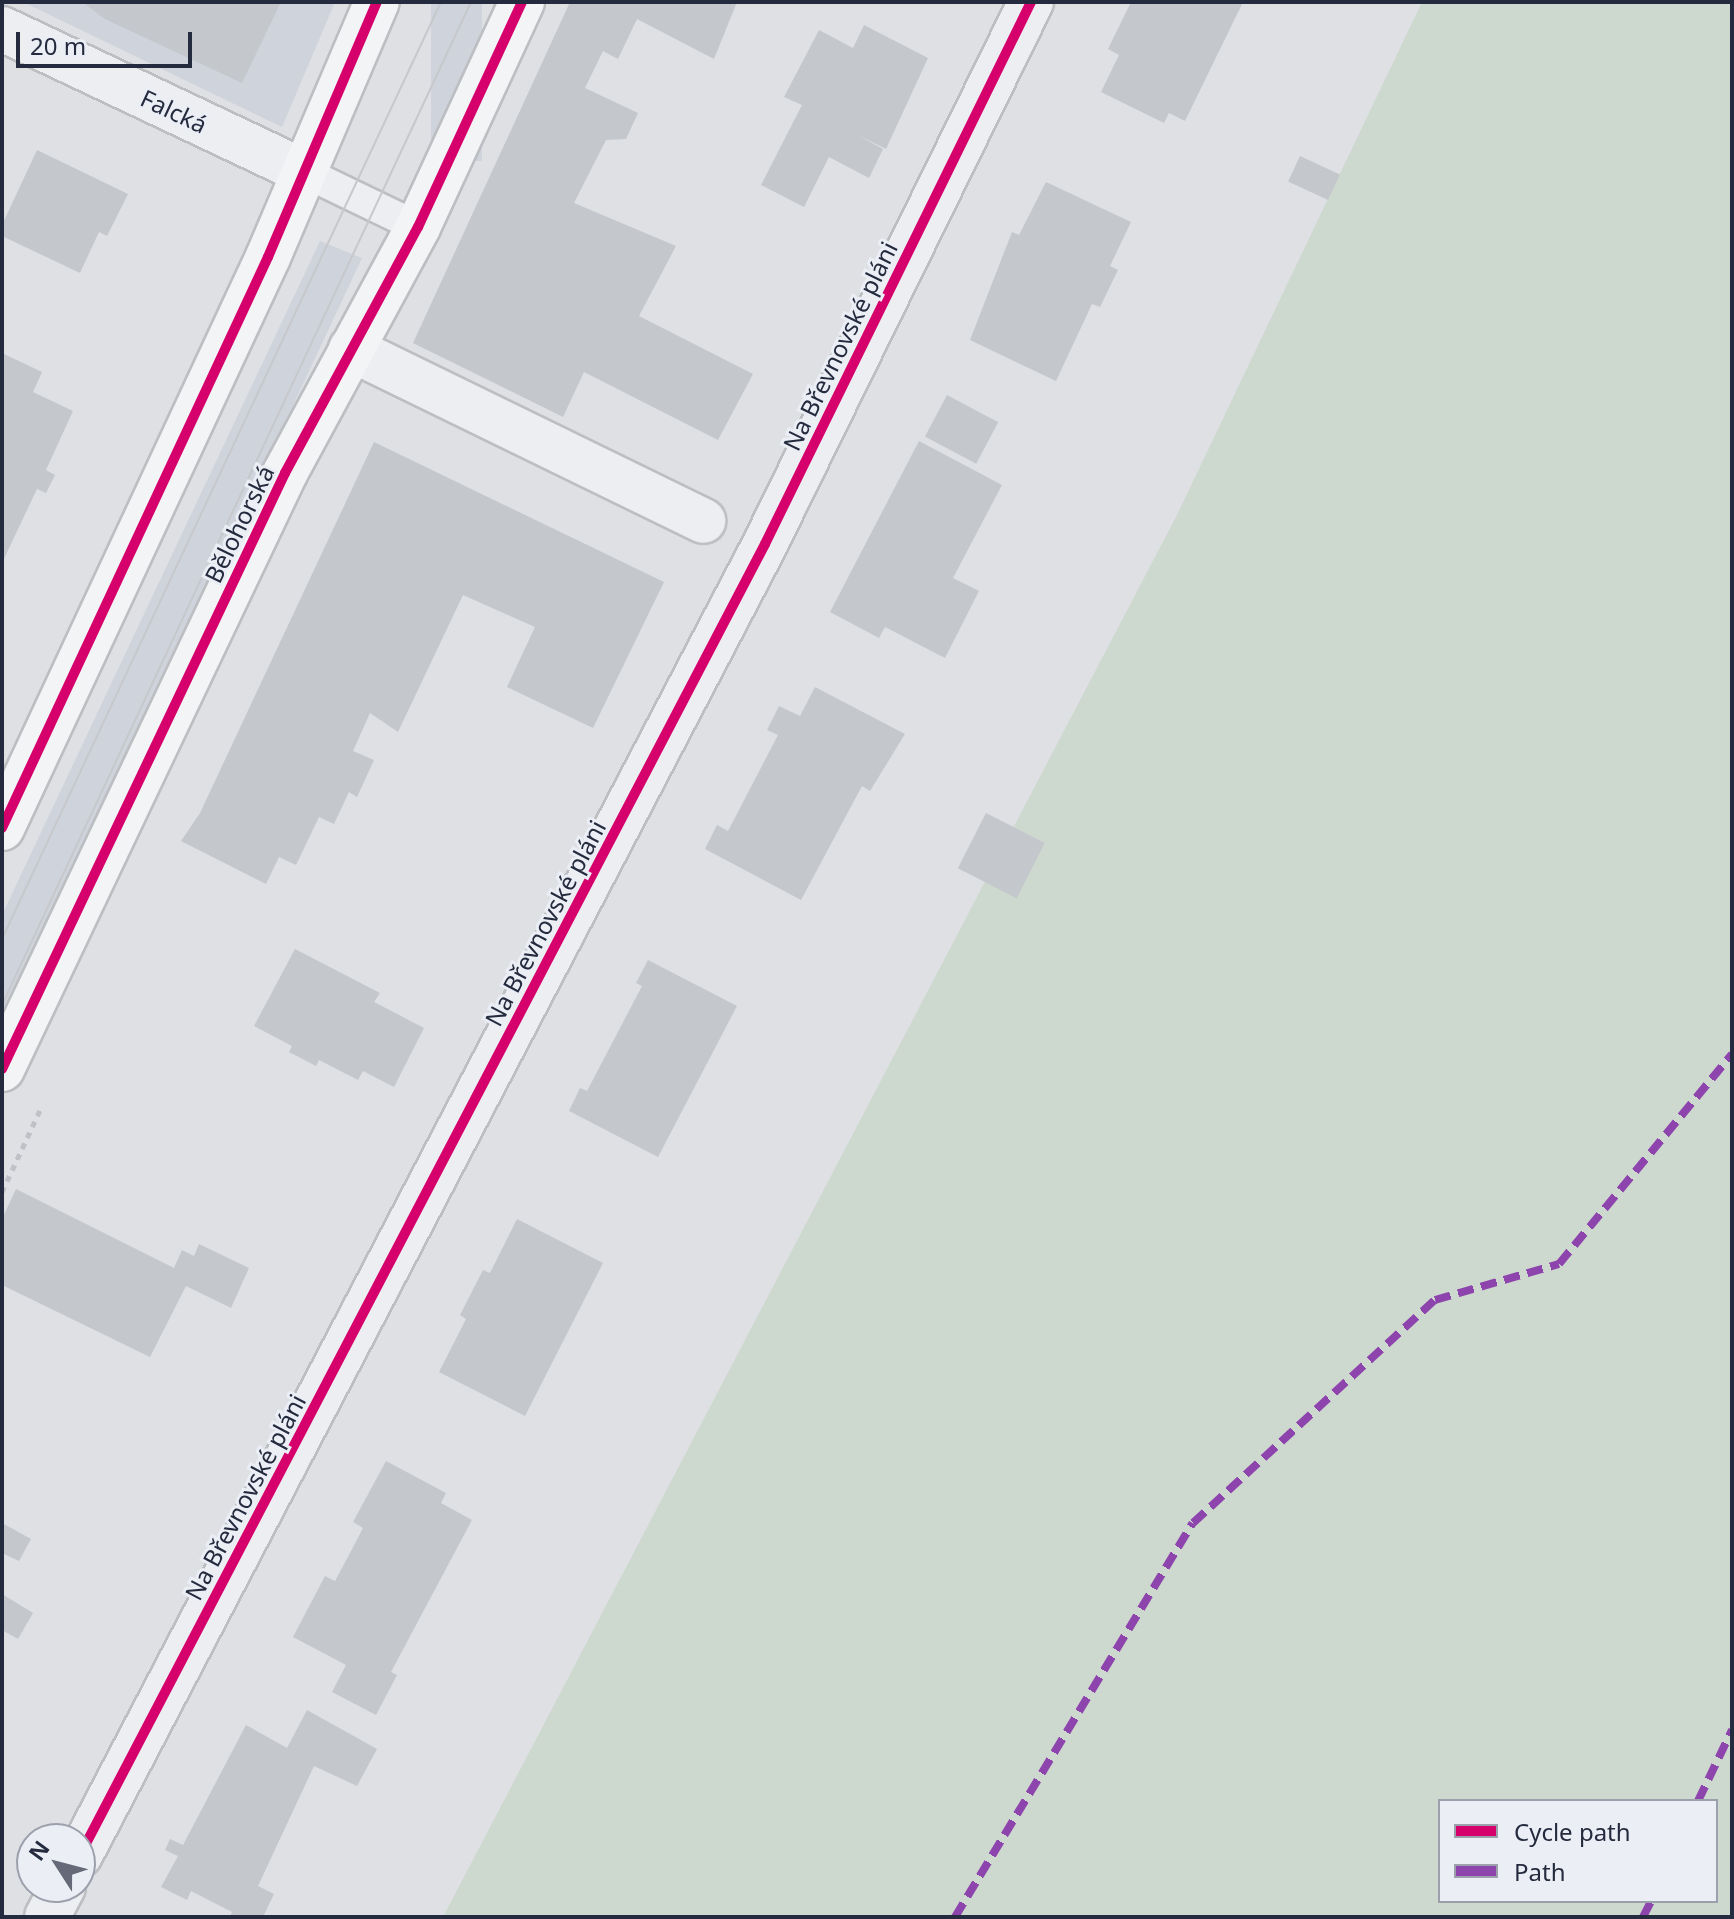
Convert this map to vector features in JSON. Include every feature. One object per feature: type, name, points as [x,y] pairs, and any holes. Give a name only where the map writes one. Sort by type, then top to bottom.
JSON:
[{"type":"main road","points":[[2,828],[304,172],[377,2]]},
{"type":"main road","name":"Bělohorská","points":[[2,1069],[285,473],[418,227],[522,2]]},
{"type":"street","name":"Na Břevnovské pláni","points":[[96,1824],[765,544],[1031,2]]},
{"type":"street","name":"Falcká","points":[[2,29],[304,172]]},
{"type":"street","points":[[351,349],[703,521]]},
{"type":"lane","points":[[304,172],[418,227]]},
{"type":"lane","points":[[2,1039],[31,1007]]},
{"type":"shaded area","points":[[23,2],[335,2],[282,127]]},
{"type":"shaded area","points":[[431,2],[482,2],[482,161],[431,161]]},
{"type":"shaded area","points":[[1422,2],[1732,2],[1732,1917],[443,1917],[1177,515]]},
{"type":"shaded area","points":[[320,241],[362,258],[56,912],[13,1001],[2,1007],[2,915]]},
{"type":"building","points":[[82,2],[281,2],[242,83],[105,19]]},
{"type":"building","points":[[570,2],[737,2],[714,59],[637,19],[618,59],[603,51],[585,88],[638,113],[626,139],[606,140],[574,203],[676,246],[639,316],[753,374],[718,440],[584,372],[563,417],[413,343]]},
{"type":"building","points":[[1131,2],[1243,2],[1185,121],[1169,113],[1164,123],[1101,92],[1119,55],[1108,49]]},
{"type":"building","points":[[864,25],[928,58],[886,149],[856,134],[883,149],[869,178],[829,157],[804,207],[761,185],[802,105],[784,97],[819,30],[853,48]]},
{"type":"building","points":[[37,150],[128,194],[107,236],[99,232],[80,273],[2,236],[2,225]]},
{"type":"building","points":[[1300,156],[1340,175],[1328,200],[1288,181]]},
{"type":"building","points":[[1046,182],[1131,222],[1110,266],[1118,270],[1100,307],[1092,304],[1056,381],[970,340],[1012,232],[1019,235]]},
{"type":"building","points":[[2,353],[42,372],[33,392],[73,411],[46,470],[55,475],[46,493],[37,489],[2,563]]},
{"type":"building","points":[[947,395],[998,422],[976,464],[925,436]]},
{"type":"building","points":[[919,441],[1002,485],[953,578],[979,591],[945,658],[885,627],[879,638],[830,612]]},
{"type":"building","points":[[374,442],[664,582],[593,728],[507,687],[535,627],[463,595],[398,732],[370,713],[353,751],[374,760],[357,797],[349,792],[334,824],[319,817],[296,865],[279,857],[266,884],[181,841],[200,813]]},
{"type":"building","points":[[815,687],[905,734],[870,791],[862,786],[801,900],[705,849],[717,825],[728,831],[778,735],[767,730],[779,706],[800,716]]},
{"type":"building","points":[[986,813],[1045,843],[1017,898],[958,868]]},
{"type":"building","points":[[295,949],[380,993],[374,1002],[424,1028],[394,1087],[363,1071],[358,1080],[319,1060],[316,1066],[289,1052],[292,1046],[254,1026]]},
{"type":"building","points":[[648,960],[737,1006],[658,1157],[569,1111],[580,1088],[587,1091],[642,986],[636,983]]},
{"type":"building","points":[[16,1189],[174,1268],[182,1250],[194,1256],[199,1244],[249,1268],[231,1308],[186,1286],[150,1357],[2,1285],[2,1219]]},
{"type":"building","points":[[517,1219],[603,1263],[525,1416],[439,1372],[466,1319],[460,1315],[483,1270],[490,1273]]},
{"type":"building","points":[[386,1461],[446,1493],[441,1503],[472,1520],[391,1672],[397,1675],[376,1715],[332,1692],[346,1665],[293,1637],[325,1576],[335,1581],[349,1555],[363,1528],[353,1522]]},
{"type":"building","points":[[2,1523],[31,1539],[19,1561],[2,1553]]},
{"type":"building","points":[[2,1594],[33,1613],[18,1639],[2,1630]]},
{"type":"building","points":[[307,1710],[377,1749],[357,1786],[314,1766],[258,1886],[274,1894],[263,1917],[230,1917],[232,1912],[191,1891],[187,1900],[161,1887],[178,1856],[165,1850],[170,1839],[183,1845],[246,1725],[287,1748]]},
{"type":"tram line","points":[[2,939],[441,2]]},
{"type":"tram line","points":[[2,1005],[471,2]]},
{"type":"marked path","points":[[955,1917],[1193,1523],[1435,1300],[1559,1264],[1732,1054]]},
{"type":"marked path","points":[[1699,1799],[1732,1730]]},
{"type":"marked path","points":[[1643,1917],[1650,1903]]},
{"type":"cycle path","points":[[2,828],[268,257],[377,2]]},
{"type":"cycle path","points":[[2,1069],[285,473],[418,227],[522,2]]},
{"type":"cycle path","points":[[96,1824],[765,544],[1031,2]]}]
